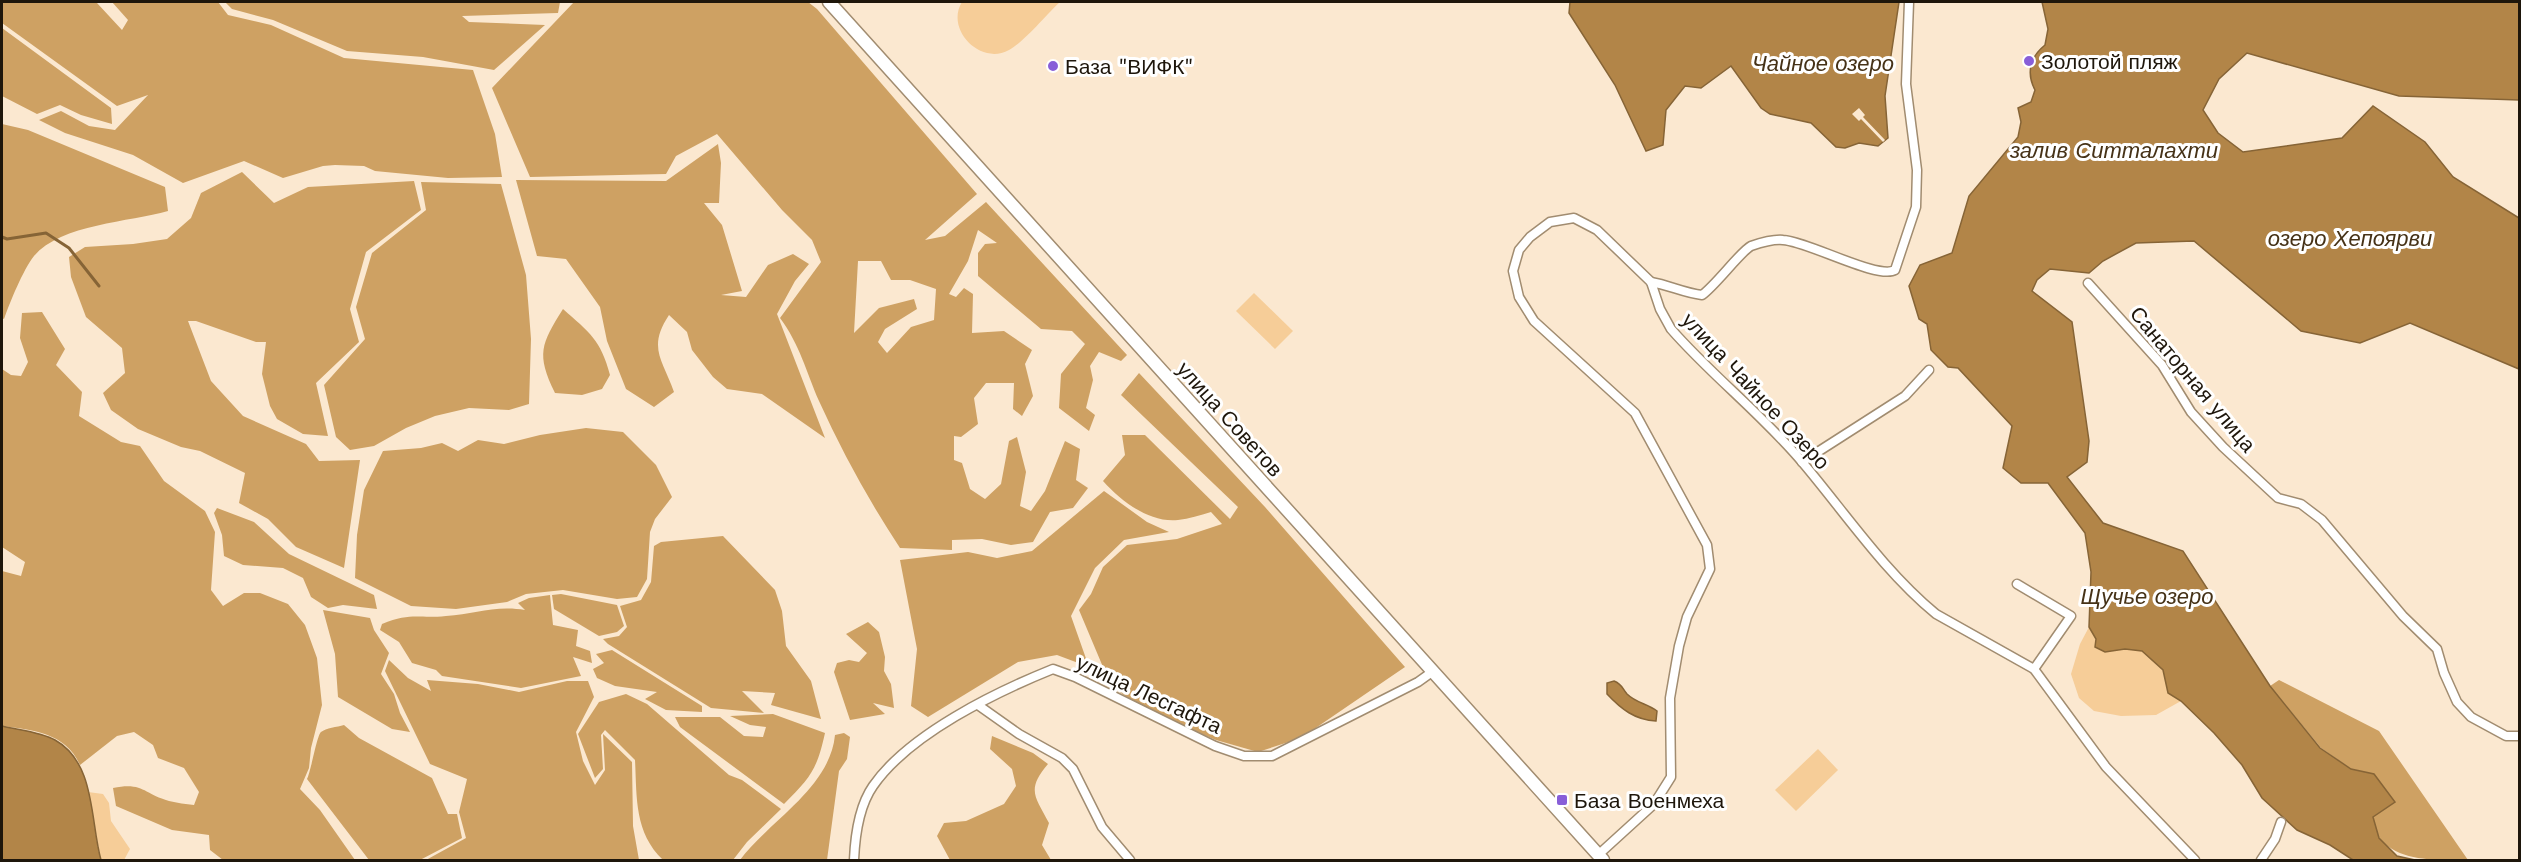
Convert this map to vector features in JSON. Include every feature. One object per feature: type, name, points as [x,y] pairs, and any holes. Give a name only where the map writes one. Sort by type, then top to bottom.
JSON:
[{"type":"main road","name":"улица Советов","points":[[829,2],[1601,858]]},
{"type":"street","name":"улица Чайное Озеро","points":[[1909,2],[1906,84],[1917,170],[1916,207],[1894,270],[1886,272],[1783,240],[1749,247],[1712,288],[1702,295],[1687,294],[1667,285],[1651,282],[1660,309],[1671,329],[1802,462],[1881,560],[1936,614],[2034,669],[2106,767],[2195,861]]},
{"type":"street","points":[[1601,858],[1654,804],[1671,777],[1670,698],[1679,646],[1688,617],[1710,569],[1707,545],[1635,413],[1534,321],[1519,297],[1513,271],[1519,250],[1530,237],[1550,222],[1574,218],[1597,230],[1651,282]]},
{"type":"street","name":"Санаторная улица","points":[[2088,283],[2162,365],[2191,412],[2223,447],[2278,498],[2301,504],[2322,520],[2403,616],[2437,649],[2444,673],[2457,702],[2471,717],[2506,736],[2520,736]]},
{"type":"street","points":[[1802,462],[1905,396],[1929,370]]},
{"type":"street","points":[[2017,584],[2071,616],[2034,669]]},
{"type":"street","name":"улица Лесгафта","points":[[854,861],[855,832],[872,787],[896,759],[943,725],[1007,688],[1053,669],[1075,677],[1215,746],[1244,756],[1272,756],[1418,682],[1432,672]]},
{"type":"street","points":[[978,705],[1019,734],[1062,758],[1073,769],[1102,827],[1130,861]]},
{"type":"street","points":[[2261,861],[2275,839],[2281,822]]},
{"type":"shaded area","points":[[2,2],[97,3],[122,30],[128,20],[112,2],[218,2],[228,15],[271,25],[344,58],[473,70],[495,134],[502,177],[448,178],[375,171],[364,166],[335,165],[323,166],[283,178],[244,161],[183,183],[133,155],[65,133],[39,120],[61,111],[89,126],[115,130],[148,95],[117,106],[2,23]]},
{"type":"shaded area","points":[[225,2],[560,2],[558,13],[462,16],[469,22],[545,25],[494,70],[423,57],[347,51],[273,20],[232,9]]},
{"type":"shaded area","points":[[574,2],[808,2],[817,9],[977,194],[925,240],[945,236],[986,202],[1127,355],[1121,361],[1099,352],[1090,366],[1093,380],[1086,408],[1095,415],[1089,431],[1059,408],[1061,374],[1085,344],[1072,331],[1041,329],[978,276],[978,253],[985,244],[997,243],[978,230],[968,261],[949,294],[956,297],[964,288],[973,294],[972,333],[1004,331],[1032,350],[1025,364],[1033,396],[1022,416],[1013,409],[1014,383],[986,383],[974,398],[978,424],[961,437],[954,436],[954,460],[962,463],[970,489],[985,499],[1001,484],[1009,441],[1017,437],[1026,472],[1020,506],[1031,511],[1045,491],[1065,441],[1080,449],[1076,480],[1088,488],[1073,508],[1050,512],[1033,542],[1011,545],[982,539],[952,540],[952,550],[900,548],[847,458],[819,401],[798,348],[780,318],[821,262],[812,240],[782,210],[717,134],[676,156],[666,174],[530,177],[492,88]],"holes":[[[858,261],[881,261],[891,280],[910,280],[936,289],[934,320],[911,327],[887,353],[878,342],[885,329],[917,309],[914,299],[879,308],[854,333]]]},
{"type":"shaded area","points":[[962,2],[1060,2],[1021,41],[1009,50],[998,54],[977,49],[968,42],[958,23],[958,12]]},
{"type":"shaded area","points":[[2,28],[111,108],[112,124],[81,115],[60,105],[37,114],[2,96]]},
{"type":"shaded area","points":[[2,124],[28,130],[165,187],[168,211],[78,231],[46,245],[34,256],[26,269],[4,319],[2,318]]},
{"type":"shaded area","points":[[718,144],[721,163],[719,203],[704,203],[722,225],[742,291],[721,295],[746,297],[768,265],[793,254],[809,264],[795,281],[777,314],[825,438],[762,394],[727,389],[713,377],[692,350],[687,332],[669,315],[662,326],[658,345],[659,354],[674,392],[654,407],[626,389],[607,341],[600,307],[566,259],[537,256],[516,180],[666,181]]},
{"type":"shaded area","points":[[242,172],[274,203],[308,187],[414,181],[421,210],[366,252],[350,309],[359,342],[316,383],[328,436],[303,434],[277,419],[270,406],[262,374],[266,342],[256,342],[196,321],[188,321],[211,381],[243,416],[306,444],[319,461],[360,460],[344,568],[296,547],[268,519],[239,503],[245,473],[200,451],[181,447],[138,429],[111,410],[103,393],[125,373],[122,348],[86,317],[71,277],[69,257],[85,247],[167,239],[191,218],[201,193]]},
{"type":"shaded area","points":[[421,182],[501,184],[526,275],[531,339],[529,404],[509,410],[469,408],[435,416],[406,428],[374,446],[350,450],[336,437],[324,385],[365,339],[356,307],[372,253],[426,210]]},
{"type":"shaded area","points":[[1254,293],[1293,331],[1275,349],[1236,311]]},
{"type":"shaded area","points":[[563,309],[587,331],[603,353],[610,375],[602,389],[582,395],[555,393],[543,359],[550,331]]},
{"type":"shaded area","points":[[42,312],[65,349],[56,365],[82,392],[79,416],[121,442],[140,446],[164,481],[205,511],[215,532],[211,590],[223,606],[244,593],[260,593],[288,604],[305,625],[317,658],[322,705],[311,748],[309,768],[300,789],[320,810],[355,860],[223,860],[210,850],[209,835],[172,830],[116,806],[113,788],[137,788],[169,801],[194,805],[199,792],[184,768],[158,758],[153,745],[134,732],[117,736],[80,765],[66,746],[47,735],[2,726],[2,571],[21,576],[25,562],[2,547],[2,369],[11,375],[21,376],[28,362],[20,338],[22,313]]},
{"type":"shaded area","points":[[1139,373],[1265,507],[1405,667],[1301,738],[1258,752],[1216,740],[1144,709],[1111,686],[1079,610],[1091,594],[1103,567],[1127,545],[1177,539],[1222,524],[1211,512],[1178,520],[1157,518],[1136,509],[1118,496],[1103,481],[1125,455],[1122,435],[1145,435],[1230,519],[1238,507],[1121,395]]},
{"type":"shaded area","points":[[586,428],[623,432],[656,465],[672,497],[655,519],[650,532],[647,579],[637,597],[617,599],[563,590],[526,594],[507,602],[456,609],[411,606],[355,578],[357,535],[364,490],[383,451],[421,448],[442,443],[458,451],[478,440],[504,444],[540,435]]},
{"type":"shaded area","points":[[1104,491],[1147,522],[1169,532],[1124,540],[1095,568],[1071,616],[1089,667],[1057,655],[1018,662],[928,717],[911,706],[917,649],[900,560],[968,552],[997,558],[1032,551]]},
{"type":"shaded area","points":[[217,508],[254,522],[289,554],[374,595],[377,609],[343,605],[328,608],[311,597],[303,578],[283,568],[243,565],[224,556],[222,535],[214,513]]},
{"type":"shaded area","points":[[723,536],[775,590],[782,611],[786,646],[811,681],[821,719],[771,705],[775,693],[742,691],[764,713],[711,708],[603,639],[619,636],[627,627],[620,606],[641,600],[651,582],[654,546],[661,542]]},
{"type":"shaded area","points":[[561,594],[617,605],[624,626],[617,632],[599,636],[554,609],[552,595]]},
{"type":"shaded area","points":[[550,595],[553,625],[578,630],[576,646],[590,651],[592,663],[573,657],[581,676],[521,688],[442,676],[436,670],[412,663],[399,642],[380,630],[382,624],[408,617],[436,617],[494,609],[525,610],[518,603],[529,598]]},
{"type":"shaded area","points":[[323,610],[370,618],[374,630],[389,653],[381,674],[394,694],[400,713],[410,732],[392,729],[338,697],[335,654]]},
{"type":"shaded area","points":[[868,622],[879,632],[885,657],[884,671],[891,684],[894,708],[873,703],[885,714],[850,720],[834,672],[837,663],[849,660],[859,662],[867,653],[846,634]]},
{"type":"shaded area","points":[[2089,627],[2096,639],[2095,647],[2105,652],[2125,649],[2142,651],[2163,670],[2168,693],[2181,701],[2156,715],[2121,716],[2094,711],[2079,698],[2071,674],[2080,644]]},
{"type":"shaded area","points":[[612,650],[702,706],[702,712],[666,710],[645,699],[657,692],[615,686],[597,678],[593,669],[604,663],[596,654]]},
{"type":"shaded area","points":[[389,660],[408,678],[431,691],[427,680],[478,684],[519,692],[567,681],[588,681],[594,697],[576,732],[583,761],[595,785],[605,770],[603,734],[632,762],[633,826],[639,860],[426,860],[466,838],[459,812],[467,779],[430,764],[385,671]]},
{"type":"shaded area","points":[[2279,680],[2379,731],[2468,860],[2409,856],[2389,847],[2381,840],[2373,817],[2394,802],[2374,774],[2351,769],[2321,748],[2270,686]]},
{"type":"shaded area","points":[[626,694],[647,704],[729,775],[742,780],[781,809],[747,842],[733,860],[663,860],[647,838],[642,826],[637,801],[635,760],[605,730],[601,735],[603,769],[595,778],[578,734],[599,702]]},
{"type":"shaded area","points":[[773,714],[825,733],[819,756],[811,773],[784,804],[680,727],[675,717],[720,717],[744,736],[763,737],[766,727],[750,725],[730,716]]},
{"type":"shaded area","points":[[344,725],[359,738],[432,778],[448,814],[457,814],[462,838],[420,860],[369,860],[307,779],[321,732]]},
{"type":"shaded area","points":[[844,733],[850,737],[847,759],[839,771],[827,860],[740,860],[810,788],[831,754],[835,735]]},
{"type":"shaded area","points":[[992,736],[1033,753],[1048,764],[1037,780],[1035,793],[1049,823],[1042,845],[1051,860],[950,860],[937,836],[944,823],[966,821],[1004,804],[1016,786],[1012,769],[990,749]]},
{"type":"shaded area","points":[[1818,749],[1838,770],[1796,811],[1775,790]]},
{"type":"shaded area","points":[[88,792],[103,794],[109,803],[111,821],[130,849],[124,860],[101,860]]},
{"type":"water","name":"Чайное озеро","points":[[1570,2],[1899,2],[1885,96],[1888,138],[1878,146],[1859,143],[1845,148],[1836,147],[1811,123],[1770,114],[1761,108],[1731,66],[1701,88],[1685,86],[1666,110],[1663,145],[1646,151],[1615,85],[1569,13]]},
{"type":"water","name":"озеро Хепоярви","points":[[2042,2],[2519,2],[2519,100],[2399,96],[2247,53],[2219,79],[2203,110],[2218,133],[2243,152],[2342,138],[2373,106],[2425,142],[2453,177],[2519,218],[2519,369],[2410,323],[2360,343],[2301,331],[2194,241],[2136,243],[2103,261],[2089,273],[2050,269],[2037,280],[2032,291],[2072,322],[2089,441],[2087,462],[2067,477],[2103,523],[2183,551],[2270,686],[2320,748],[2351,769],[2374,774],[2395,802],[2373,817],[2379,838],[2397,856],[2415,860],[2353,860],[2330,845],[2297,830],[2262,798],[2242,765],[2214,733],[2181,701],[2168,693],[2163,670],[2142,651],[2125,649],[2105,652],[2095,647],[2096,639],[2089,627],[2091,572],[2085,533],[2048,483],[2021,483],[2003,468],[2012,426],[1958,368],[1948,367],[1931,350],[1927,324],[1919,319],[1909,286],[1920,265],[1952,253],[1969,196],[2018,137],[2021,122],[2018,108],[2031,102],[2035,90],[2032,84],[2031,66],[2036,55],[2045,45],[2048,29]]},
{"type":"water","points":[[1614,681],[1631,697],[1657,711],[1656,721],[1635,716],[1612,699],[1607,694],[1607,683]]},
{"type":"water","points":[[2,726],[49,737],[68,750],[78,763],[89,794],[101,860],[2,860]]},
{"type":"pier","points":[[1859,108],[1865,115],[1863,117],[1885,140],[1883,142],[1861,119],[1859,121],[1852,114]]},
{"type":"waterway","points":[[2,237],[7,239],[46,233],[69,248],[99,286]]},
{"type":"place","name":"Золотой пляж","points":[[2029,61]]},
{"type":"place","name":"База \"ВИФК\"","points":[[1053,66]]},
{"type":"place","name":"База Военмеха","points":[[1562,800]]},
{"type":"water label","name":"залив Ситталахти","points":[[2114,150]]},
{"type":"water label","name":"Щучье озеро","points":[[2147,596]]}]
